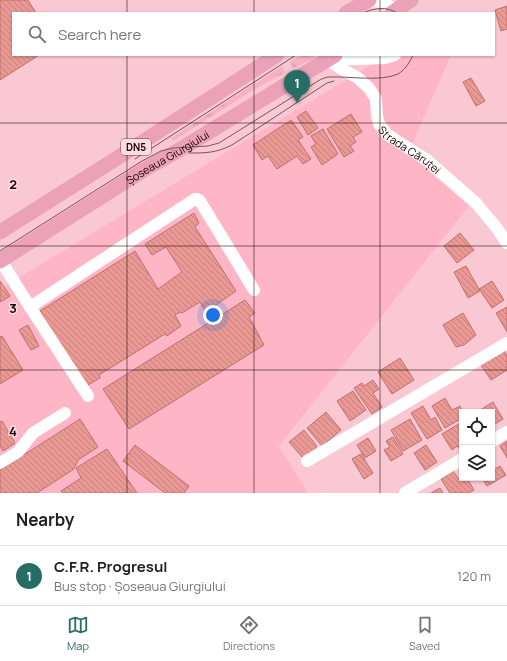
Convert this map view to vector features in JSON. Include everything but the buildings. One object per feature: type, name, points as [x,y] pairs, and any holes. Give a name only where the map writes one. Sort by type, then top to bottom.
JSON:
[{"type":"main road","points":[[394,12],[411,0]]},
{"type":"main road","name":"DN5","points":[[0,232],[275,56]]},
{"type":"main road","name":"Șoseaua Giurgiului","points":[[0,261],[147,168],[179,150],[329,57]]},
{"type":"main road","points":[[133,148],[147,168]]},
{"type":"street","points":[[358,6],[373,1],[382,2],[389,6],[394,12]]},
{"type":"street","points":[[329,57],[385,58],[392,56]]},
{"type":"street","name":"Strada Căruței","points":[[329,57],[340,68],[358,78],[369,88],[376,99],[379,124],[387,134],[427,160],[476,203],[507,242]]},
{"type":"street","points":[[30,307],[195,199],[200,201],[254,290]]},
{"type":"street","points":[[0,261],[88,396]]},
{"type":"street","points":[[308,461],[507,343]]},
{"type":"street","points":[[0,463],[18,452],[33,433],[65,413]]},
{"type":"street","points":[[495,439],[507,432]]},
{"type":"street","points":[[405,493],[459,461]]},
{"type":"shaded area","points":[[385,56],[451,56],[408,154],[469,206],[279,446],[308,493],[0,493],[0,289]]},
{"type":"green space","points":[[301,56],[313,56],[314,58],[293,68],[289,62]]},
{"type":"green space","points":[[282,66],[285,73],[253,90],[173,141],[171,138]]},
{"type":"tram line","points":[[366,12],[380,8],[389,9],[395,12]]},
{"type":"tram line","points":[[135,159],[294,56]]},
{"type":"tram line","points":[[0,251],[142,161],[161,151],[173,148],[208,146],[219,143],[326,77],[383,78],[398,74],[409,63],[412,56]]},
{"type":"tram line","points":[[189,153],[211,152],[221,150],[232,145],[327,83],[334,81]]},
{"type":"place","name":"C.F.R. Progresul","points":[[297,103]]}]
